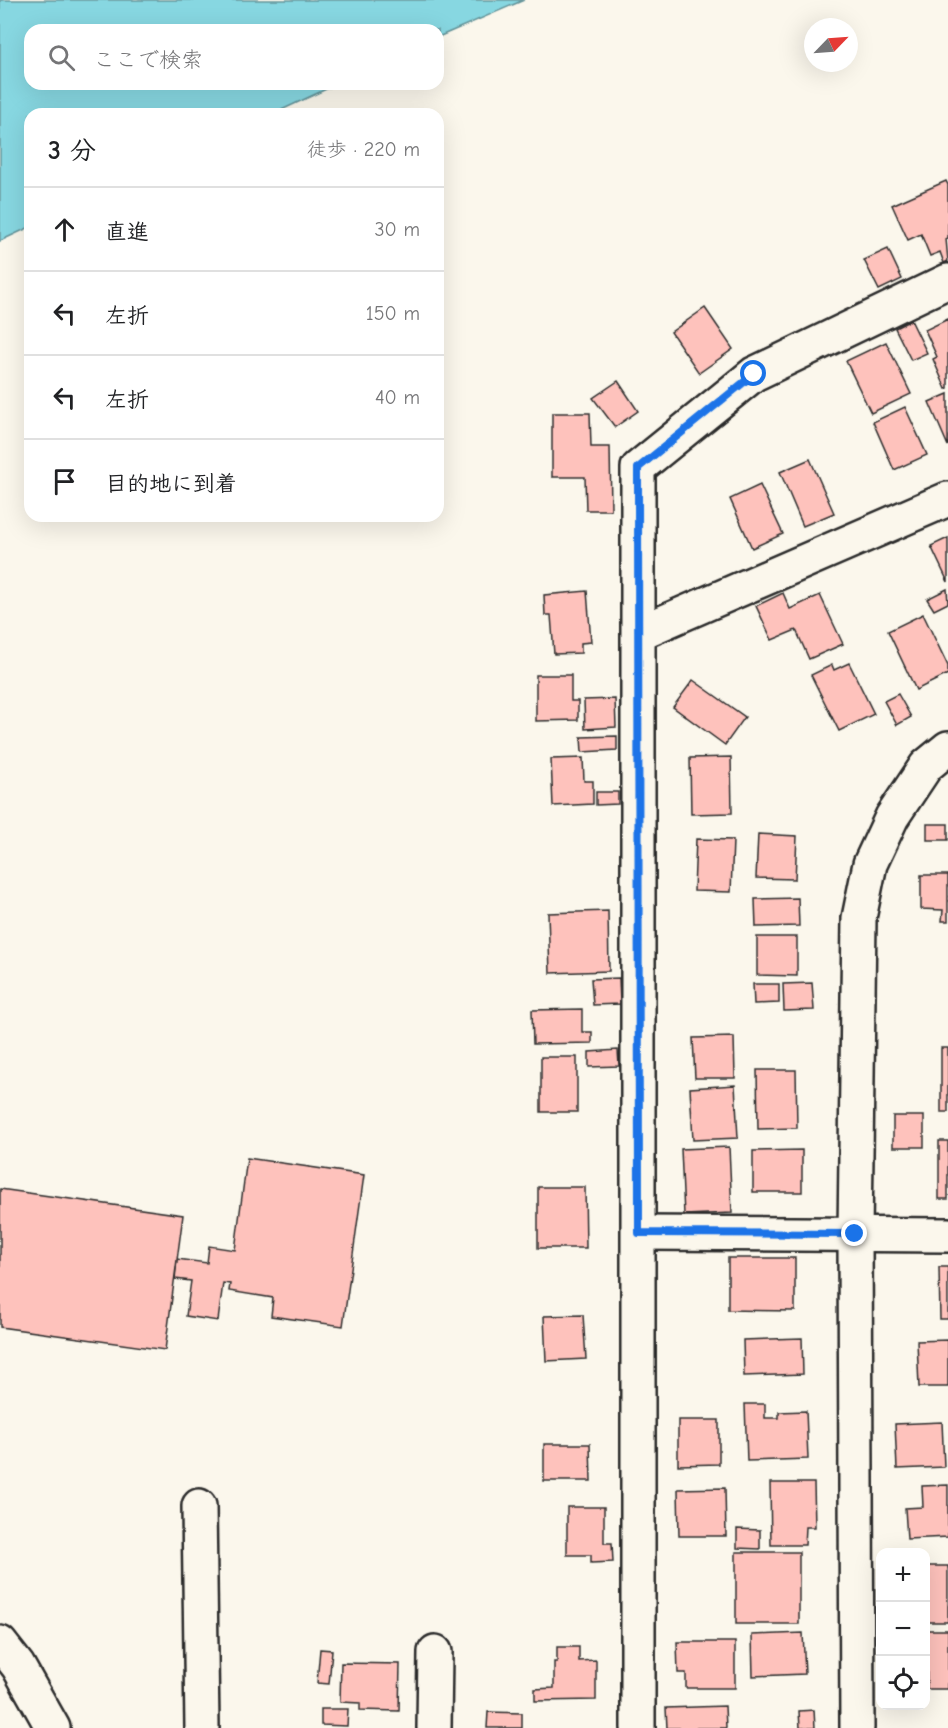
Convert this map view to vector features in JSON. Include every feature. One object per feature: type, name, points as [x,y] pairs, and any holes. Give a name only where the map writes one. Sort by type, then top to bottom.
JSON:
[{"type":"street","points":[[638,1728],[638,468],[754,374],[948,281]]},
{"type":"street","points":[[639,633],[948,499]]},
{"type":"street","points":[[857,1728],[855,1234],[859,918],[870,864],[892,817],[926,766],[948,748]]},
{"type":"street","points":[[639,1233],[948,1235]]},
{"type":"street","points":[[199,1506],[202,1728]]},
{"type":"street","points":[[0,1643],[18,1666],[53,1728]]},
{"type":"street","points":[[434,1728],[435,1652]]},
{"type":"water","points":[[0,0],[524,0],[444,34],[444,24],[24,24],[24,90],[324,90],[286,108],[24,108],[24,230],[0,241]]},
{"type":"building","points":[[946,181],[948,185],[948,238],[946,239],[948,261],[944,263],[940,252],[930,256],[921,234],[908,240],[892,205]]},
{"type":"building","points":[[888,249],[902,279],[879,290],[864,260]]},
{"type":"building","points":[[705,308],[733,349],[699,373],[671,332]]},
{"type":"building","points":[[948,319],[948,388],[946,389],[933,359],[937,357],[925,330]]},
{"type":"building","points":[[911,320],[927,353],[911,360],[895,328]]},
{"type":"building","points":[[886,342],[911,394],[871,413],[846,361]]},
{"type":"building","points":[[618,381],[638,411],[615,427],[593,398]]},
{"type":"building","points":[[948,394],[948,446],[929,402]]},
{"type":"building","points":[[905,407],[927,455],[894,470],[873,422]]},
{"type":"building","points":[[552,413],[590,413],[591,447],[610,447],[611,510],[586,510],[585,477],[552,477]]},
{"type":"building","points":[[810,459],[834,513],[803,526],[780,472]]},
{"type":"building","points":[[760,485],[783,534],[752,548],[730,499]]},
{"type":"building","points":[[948,538],[948,582],[931,546]]},
{"type":"building","points":[[947,589],[948,603],[934,610],[927,599]]},
{"type":"building","points":[[587,591],[591,642],[581,643],[581,653],[554,654],[551,615],[545,615],[544,595]]},
{"type":"building","points":[[783,593],[790,609],[820,595],[843,644],[809,659],[796,630],[772,640],[756,606]]},
{"type":"building","points":[[923,614],[948,666],[948,674],[916,690],[888,631]]},
{"type":"building","points":[[849,663],[874,714],[839,731],[811,675],[832,665],[834,670]]},
{"type":"building","points":[[536,675],[571,675],[571,701],[578,701],[578,720],[536,721]]},
{"type":"building","points":[[693,680],[745,717],[725,745],[673,707]]},
{"type":"building","points":[[898,694],[911,717],[897,725],[884,701]]},
{"type":"building","points":[[615,699],[616,727],[585,729],[584,700]]},
{"type":"building","points":[[617,736],[617,750],[582,752],[581,737]]},
{"type":"building","points":[[731,757],[732,813],[691,814],[690,758]]},
{"type":"building","points":[[583,758],[584,781],[593,781],[593,804],[553,806],[551,759]]},
{"type":"building","points":[[596,792],[618,792],[618,804],[596,805]]},
{"type":"building","points":[[927,824],[948,824],[948,840],[927,840]]},
{"type":"building","points":[[758,834],[797,836],[795,879],[756,878]]},
{"type":"building","points":[[696,839],[733,840],[731,892],[694,891]]},
{"type":"building","points":[[921,875],[948,875],[948,921],[942,921],[943,910],[921,909]]},
{"type":"building","points":[[798,898],[799,926],[756,927],[755,899]]},
{"type":"building","points":[[608,911],[609,971],[550,973],[548,913]]},
{"type":"building","points":[[757,937],[797,937],[797,976],[757,975]]},
{"type":"building","points":[[619,978],[620,1004],[593,1005],[591,979]]},
{"type":"building","points":[[812,983],[814,1010],[784,1011],[783,984]]},
{"type":"building","points":[[753,984],[779,984],[779,1003],[754,1004]]},
{"type":"building","points":[[582,1009],[582,1032],[592,1032],[592,1043],[533,1044],[532,1010]]},
{"type":"building","points":[[734,1037],[735,1078],[695,1078],[693,1038]]},
{"type":"building","points":[[941,1048],[948,1048],[948,1112],[941,1112]]},
{"type":"building","points":[[618,1050],[619,1066],[589,1067],[589,1052]]},
{"type":"building","points":[[541,1057],[577,1057],[577,1112],[541,1112]]},
{"type":"building","points":[[757,1070],[796,1070],[797,1128],[758,1129]]},
{"type":"building","points":[[735,1085],[738,1138],[693,1140],[690,1088]]},
{"type":"building","points":[[893,1116],[924,1116],[924,1147],[893,1147]]},
{"type":"building","points":[[939,1141],[948,1141],[948,1199],[939,1199]]},
{"type":"building","points":[[729,1147],[732,1213],[684,1215],[681,1149]]},
{"type":"building","points":[[802,1150],[802,1192],[753,1192],[753,1151]]},
{"type":"building","points":[[247,1158],[364,1175],[343,1326],[271,1316],[273,1298],[229,1291],[230,1284],[223,1283],[218,1321],[186,1316],[191,1281],[175,1279],[177,1259],[207,1263],[209,1246],[235,1250]]},
{"type":"building","points":[[538,1187],[585,1187],[586,1248],[538,1248]]},
{"type":"building","points":[[0,1189],[183,1215],[165,1350],[0,1327]]},
{"type":"building","points":[[728,1258],[795,1258],[795,1311],[728,1310]]},
{"type":"building","points":[[939,1267],[948,1267],[948,1319],[940,1319]]},
{"type":"building","points":[[583,1315],[586,1359],[546,1361],[544,1316]]},
{"type":"building","points":[[802,1338],[803,1374],[744,1376],[743,1340]]},
{"type":"building","points":[[948,1340],[948,1387],[919,1387],[917,1341]]},
{"type":"building","points":[[745,1404],[765,1404],[765,1418],[779,1418],[779,1412],[806,1411],[808,1459],[747,1461]]},
{"type":"building","points":[[678,1420],[719,1420],[719,1464],[678,1465]]},
{"type":"building","points":[[942,1422],[944,1467],[897,1469],[895,1424]]},
{"type":"building","points":[[544,1444],[590,1444],[591,1481],[544,1481]]},
{"type":"building","points":[[770,1483],[814,1483],[815,1527],[806,1527],[805,1545],[771,1545]]},
{"type":"building","points":[[948,1485],[948,1537],[907,1539],[905,1508],[923,1507],[922,1486]]},
{"type":"building","points":[[725,1488],[726,1536],[679,1536],[678,1489]]},
{"type":"building","points":[[567,1507],[604,1507],[604,1543],[612,1543],[613,1562],[591,1563],[591,1555],[567,1555]]},
{"type":"building","points":[[737,1529],[760,1530],[760,1549],[737,1548]]},
{"type":"building","points":[[736,1552],[799,1552],[799,1624],[736,1624]]},
{"type":"building","points":[[930,1566],[948,1566],[948,1622],[930,1622]]},
{"type":"building","points":[[930,1630],[948,1630],[948,1689],[930,1689]]},
{"type":"building","points":[[803,1633],[805,1674],[753,1676],[752,1635]]},
{"type":"building","points":[[677,1642],[735,1642],[735,1688],[686,1688],[686,1673],[678,1673]]},
{"type":"building","points":[[557,1647],[579,1647],[579,1661],[596,1660],[596,1700],[535,1701],[535,1689],[554,1688],[554,1662],[557,1662]]},
{"type":"building","points":[[320,1649],[332,1650],[329,1684],[317,1683]]},
{"type":"building","points":[[341,1663],[400,1664],[399,1711],[360,1710],[360,1703],[340,1702]]},
{"type":"building","points":[[725,1706],[726,1728],[667,1728],[666,1708]]},
{"type":"building","points":[[321,1709],[348,1709],[347,1726],[321,1725]]},
{"type":"building","points":[[814,1710],[815,1728],[800,1728],[799,1711]]},
{"type":"building","points":[[488,1712],[522,1713],[522,1728],[487,1728]]},
{"type":"route","points":[[754,374],[638,468],[639,1233],[855,1234]]}]
